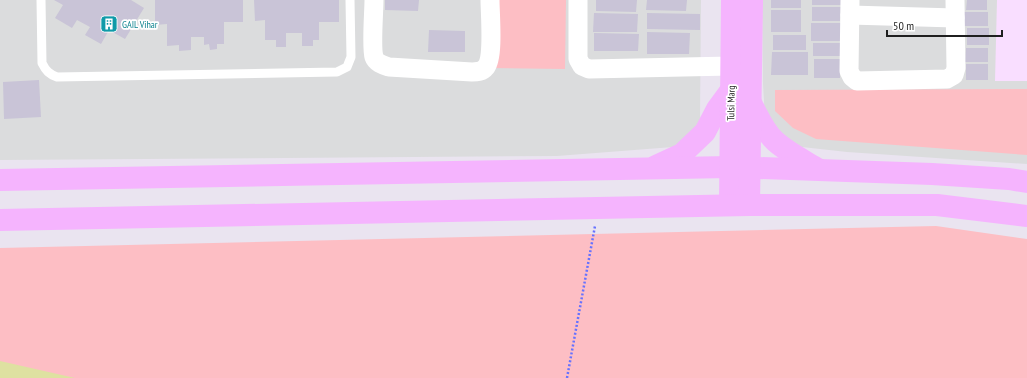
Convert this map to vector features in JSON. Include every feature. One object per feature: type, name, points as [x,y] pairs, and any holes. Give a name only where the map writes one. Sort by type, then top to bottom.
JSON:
[{"type":"street","points":[[374,0],[373,49],[374,57],[380,64],[389,67],[472,72],[480,72],[486,67],[490,58],[490,0]]},
{"type":"street","points":[[578,0],[578,59],[582,66],[589,69],[731,66]]},
{"type":"street","name":"Tulsi Marg","points":[[732,0],[731,90],[740,168],[740,205]]},
{"type":"street","name":"Tulsi Marg","points":[[740,168],[751,102],[752,0]]},
{"type":"street","points":[[850,7],[955,9],[956,68],[954,76],[947,79],[857,81],[852,77],[849,71],[850,7]]},
{"type":"street","points":[[649,169],[682,154],[705,132],[717,109],[731,90]]},
{"type":"street","points":[[751,102],[764,127],[775,141],[792,154],[820,170]]},
{"type":"street","points":[[0,180],[740,168],[932,174],[1009,179],[1027,182]]},
{"type":"street","points":[[0,220],[740,205],[936,205],[1027,216]]},
{"type":"lane","points":[[41,0],[42,63],[45,71],[57,77],[337,72],[347,67],[351,57],[350,0]]},
{"type":"path","points":[[567,378],[598,208]]},
{"type":"shaded area","points":[[0,0],[701,0],[700,120],[692,139],[673,147],[557,156],[0,160]]},
{"type":"shaded area","points":[[491,0],[566,0],[565,69],[489,68]]},
{"type":"shaded area","points":[[762,0],[1027,0],[1027,164],[847,152],[802,147],[776,134],[765,119]]},
{"type":"shaded area","points":[[997,0],[1027,0],[1027,81],[995,81]]},
{"type":"shaded area","points":[[1027,89],[1027,155],[816,139],[793,128],[775,111],[775,90]]},
{"type":"shaded area","points":[[936,226],[1027,239],[1027,378],[0,378],[0,248]]},
{"type":"shaded area","points":[[0,361],[75,378],[0,378]]},
{"type":"building","name":"GAIL Vihar","points":[[54,0],[131,0],[144,8],[125,39],[109,30],[101,44],[85,35],[90,27],[77,20],[72,28],[55,18],[63,5]]},
{"type":"building","points":[[155,0],[243,0],[243,22],[224,22],[224,44],[217,44],[217,49],[210,50],[209,44],[204,45],[204,37],[191,37],[191,50],[179,51],[179,45],[167,46],[167,24],[155,25]]},
{"type":"building","points":[[254,0],[339,0],[339,22],[319,22],[319,40],[313,40],[313,46],[302,46],[302,33],[286,33],[286,47],[276,47],[276,40],[265,40],[265,20],[255,21]]},
{"type":"building","points":[[385,0],[419,0],[418,11],[385,10]]},
{"type":"building","points":[[596,0],[637,0],[636,12],[596,11]]},
{"type":"building","points":[[647,0],[687,0],[686,11],[646,10]]},
{"type":"building","points":[[771,0],[801,0],[801,8],[771,8]]},
{"type":"building","points":[[812,0],[841,0],[841,5],[812,5]]},
{"type":"building","points":[[967,0],[987,0],[987,10],[966,10]]},
{"type":"building","points":[[812,7],[841,7],[840,21],[812,21]]},
{"type":"building","points":[[771,10],[801,10],[801,32],[771,32]]},
{"type":"building","points":[[964,12],[988,12],[988,26],[964,26]]},
{"type":"building","points":[[594,13],[638,14],[637,32],[593,32]]},
{"type":"building","points":[[647,13],[700,14],[700,30],[647,29]]},
{"type":"building","points":[[811,23],[841,23],[841,41],[811,41]]},
{"type":"building","points":[[967,28],[989,28],[989,45],[967,45]]},
{"type":"building","points":[[429,30],[465,31],[465,52],[428,52]]},
{"type":"building","points":[[647,32],[690,33],[689,54],[647,54]]},
{"type":"building","points":[[594,33],[639,34],[638,51],[594,51]]},
{"type":"building","points":[[773,35],[806,35],[806,50],[773,50]]},
{"type":"building","points":[[813,43],[840,43],[840,56],[813,56]]},
{"type":"building","points":[[966,48],[988,48],[988,62],[965,62]]},
{"type":"building","points":[[772,52],[808,52],[808,75],[771,75]]},
{"type":"building","points":[[814,59],[840,59],[840,78],[814,78]]},
{"type":"building","points":[[966,64],[988,64],[988,80],[966,80]]},
{"type":"building","points":[[39,80],[41,117],[4,119],[3,82]]},
{"type":"place","name":"GAIL Vihar","points":[[109,24]]}]
